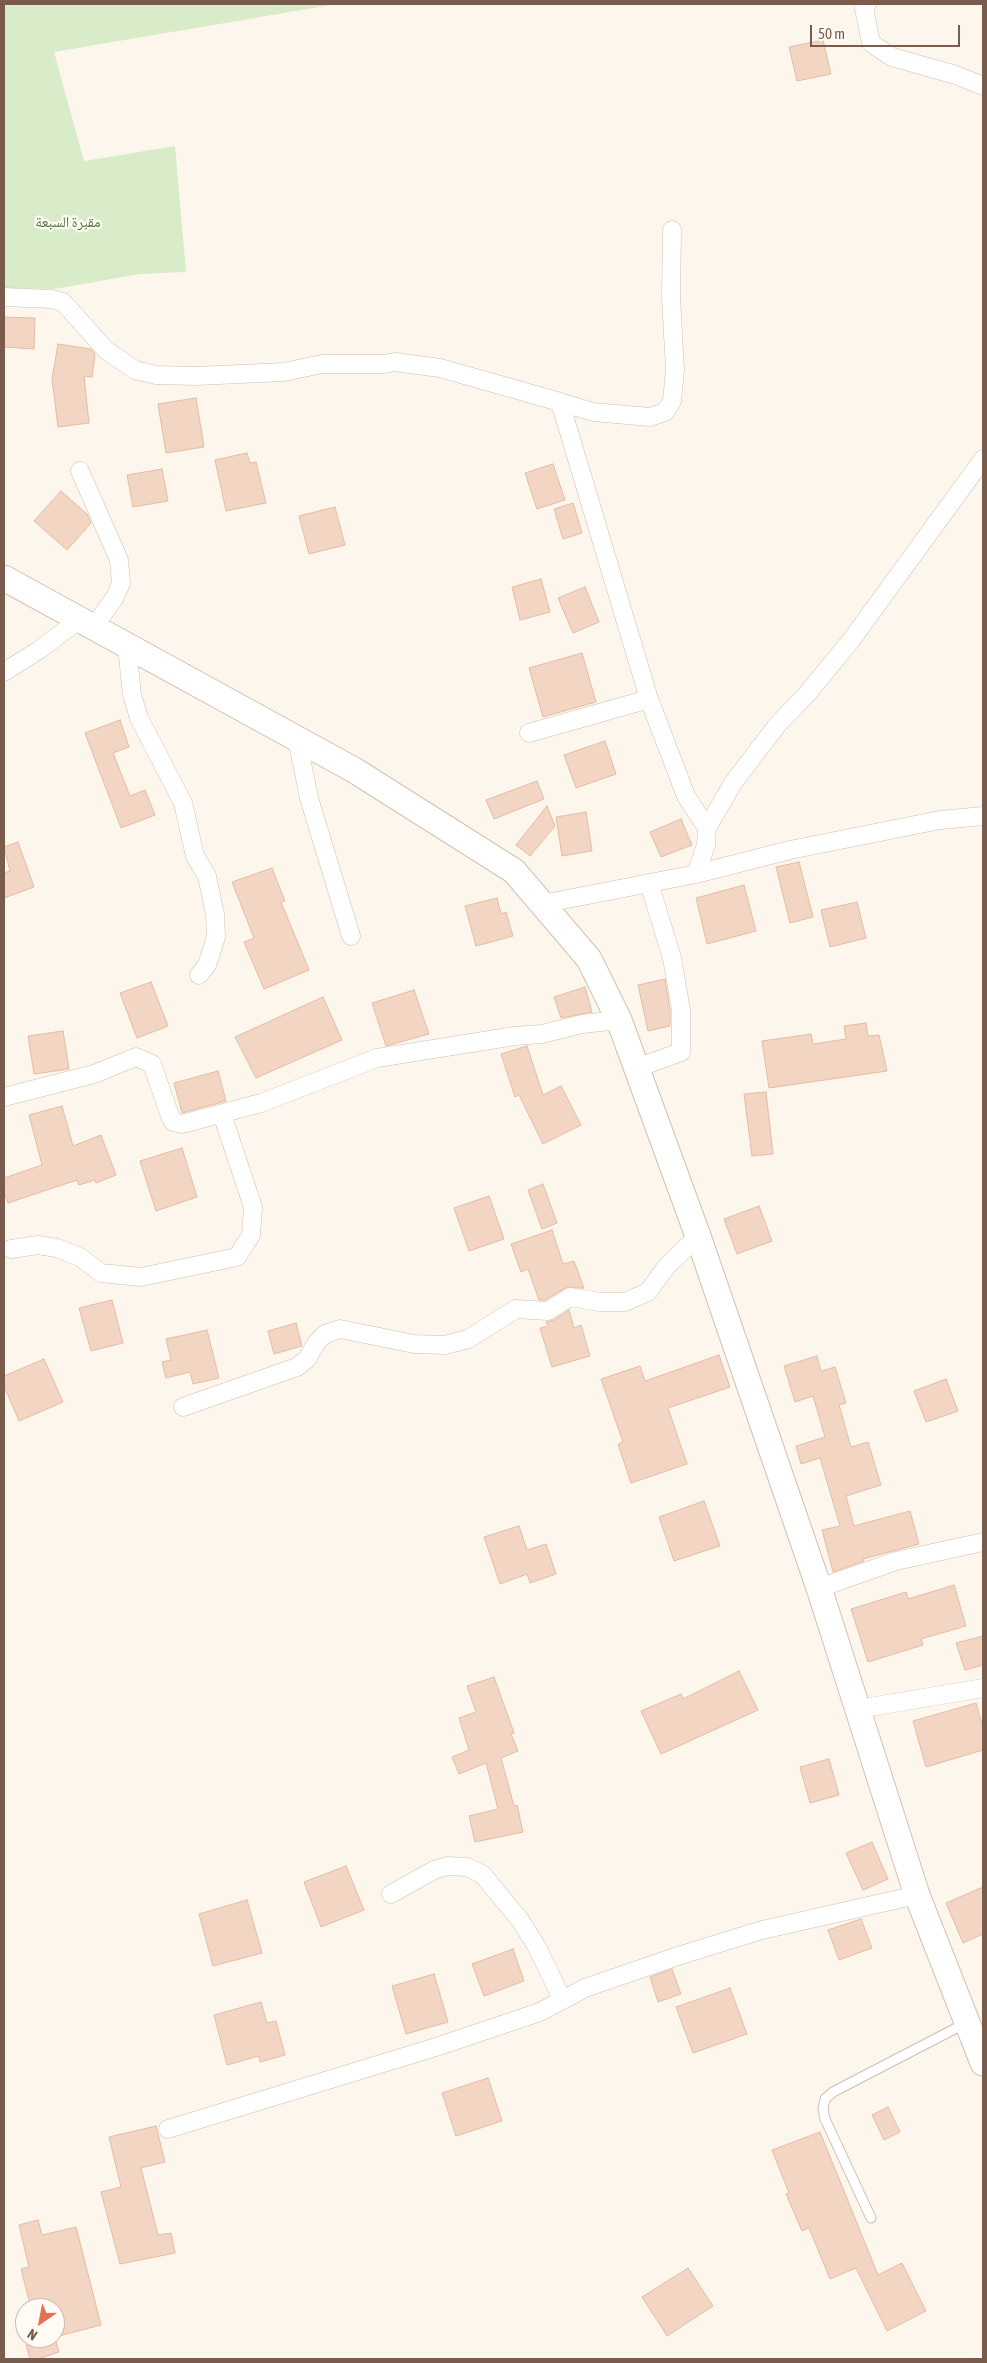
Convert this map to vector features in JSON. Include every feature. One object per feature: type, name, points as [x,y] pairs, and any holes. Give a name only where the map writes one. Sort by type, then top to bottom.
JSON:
[{"type":"street","points":[[867,4],[864,8],[871,43],[892,56],[956,75],[983,86]]},
{"type":"street","points":[[4,298],[50,299],[63,302],[106,350],[135,370],[156,375],[196,376],[284,372],[322,364],[384,364],[396,362],[440,368],[593,412],[650,418],[664,412],[672,401],[674,370],[672,230]]},
{"type":"street","points":[[560,402],[649,699],[686,796],[707,828]]},
{"type":"street","points":[[696,874],[706,845],[707,828],[733,783],[778,724],[807,694],[852,639],[983,459]]},
{"type":"street","points":[[4,672],[86,624],[115,597],[121,583],[119,560],[80,471]]},
{"type":"street","points":[[4,578],[354,770],[514,871],[589,959],[619,1020],[698,1236],[819,1588],[917,1895],[983,2063]]},
{"type":"street","points":[[127,647],[132,695],[139,718],[183,803],[196,856],[207,876],[215,914],[216,937],[207,965],[199,975]]},
{"type":"street","points":[[529,733],[649,699]]},
{"type":"street","points":[[297,738],[309,798],[352,936]]},
{"type":"street","points":[[542,904],[696,874],[828,843],[940,820],[983,816]]},
{"type":"street","points":[[637,1068],[681,1052],[681,1010],[672,958],[649,883]]},
{"type":"street","points":[[4,1096],[94,1074],[136,1057],[152,1064],[173,1122],[182,1124],[262,1103],[377,1058],[515,1036],[542,1034],[582,1024],[619,1020]]},
{"type":"street","points":[[11,1249],[38,1246],[57,1248],[80,1257],[101,1274],[141,1278],[237,1257],[251,1236],[253,1207],[222,1114]]},
{"type":"street","points":[[183,1407],[297,1367],[307,1359],[317,1342],[325,1334],[340,1329],[414,1344],[445,1345],[468,1339],[516,1309],[548,1311],[570,1298],[600,1302],[625,1302],[648,1292],[666,1267],[698,1236]]},
{"type":"street","points":[[819,1588],[896,1561],[983,1542]]},
{"type":"street","points":[[858,1709],[983,1688]]},
{"type":"street","points":[[391,1894],[434,1870],[447,1866],[467,1867],[482,1874],[520,1920],[562,1999]]},
{"type":"street","points":[[168,2129],[445,2044],[540,2012],[562,1999],[614,1978],[762,1930],[917,1895]]},
{"type":"lane","points":[[871,2218],[825,2119],[823,2109],[825,2098],[833,2092],[967,2023]]},
{"type":"green space","name":"مقبرة السبعة","points":[[4,4],[337,4],[54,52],[84,161],[175,146],[186,272],[140,274],[54,289],[4,288]]},
{"type":"building","points":[[823,40],[831,74],[797,81],[789,47]]},
{"type":"building","points":[[4,317],[35,318],[34,349],[4,347]]},
{"type":"building","points":[[58,344],[91,349],[95,354],[92,377],[84,376],[89,423],[58,427],[52,379]]},
{"type":"building","points":[[196,398],[204,447],[166,453],[158,404]]},
{"type":"building","points":[[247,453],[250,463],[256,462],[266,503],[226,511],[215,460]]},
{"type":"building","points":[[553,464],[565,500],[537,509],[525,473]]},
{"type":"building","points":[[162,469],[168,501],[133,507],[127,475]]},
{"type":"building","points":[[61,491],[87,514],[91,523],[67,550],[34,521]]},
{"type":"building","points":[[573,503],[582,533],[563,539],[554,509]]},
{"type":"building","points":[[335,507],[345,545],[309,554],[299,516]]},
{"type":"building","points":[[541,579],[550,612],[520,620],[512,587]]},
{"type":"building","points":[[585,587],[599,622],[573,633],[558,598]]},
{"type":"building","points":[[582,653],[596,702],[543,717],[529,668]]},
{"type":"building","points":[[120,720],[129,747],[113,753],[130,796],[145,790],[155,815],[121,828],[85,733]]},
{"type":"building","points":[[605,741],[616,774],[576,788],[564,755]]},
{"type":"building","points":[[537,781],[544,799],[494,819],[486,800]]},
{"type":"building","points":[[547,806],[555,826],[530,856],[516,845]]},
{"type":"building","points":[[586,812],[592,851],[562,856],[556,817]]},
{"type":"building","points":[[681,819],[692,845],[661,857],[650,832]]},
{"type":"building","points":[[18,842],[34,887],[4,898],[4,873],[10,871],[4,847]]},
{"type":"building","points":[[799,862],[813,917],[790,923],[776,867]]},
{"type":"building","points":[[272,868],[285,901],[281,902],[309,970],[264,989],[244,942],[254,938],[232,882]]},
{"type":"building","points":[[744,885],[756,931],[707,944],[696,898]]},
{"type":"building","points":[[497,898],[501,914],[506,912],[513,936],[476,946],[465,906]]},
{"type":"building","points":[[857,902],[866,938],[830,947],[821,910]]},
{"type":"building","points":[[665,979],[670,1011],[670,1026],[648,1031],[638,985]]},
{"type":"building","points":[[151,982],[168,1026],[137,1038],[120,993]]},
{"type":"building","points":[[585,987],[592,1012],[561,1018],[554,997]]},
{"type":"building","points":[[414,990],[429,1034],[386,1046],[372,1003]]},
{"type":"building","points":[[323,997],[342,1040],[256,1078],[235,1037]]},
{"type":"building","points":[[866,1023],[868,1036],[879,1035],[887,1071],[769,1088],[762,1041],[811,1034],[813,1044],[846,1039],[844,1026]]},
{"type":"building","points":[[63,1031],[69,1069],[34,1074],[28,1036]]},
{"type":"building","points":[[527,1046],[543,1095],[561,1086],[581,1125],[543,1144],[519,1095],[515,1097],[501,1054]]},
{"type":"building","points":[[218,1071],[226,1101],[182,1113],[174,1083]]},
{"type":"building","points":[[766,1092],[773,1154],[752,1156],[744,1094]]},
{"type":"building","points":[[62,1106],[73,1146],[101,1135],[116,1175],[96,1183],[95,1180],[79,1185],[77,1180],[8,1203],[4,1192],[4,1178],[42,1165],[29,1115]]},
{"type":"building","points":[[182,1148],[197,1197],[156,1211],[140,1161]]},
{"type":"building","points":[[543,1184],[557,1223],[542,1229],[528,1190]]},
{"type":"building","points":[[489,1196],[504,1239],[469,1251],[454,1208]]},
{"type":"building","points":[[759,1206],[772,1241],[737,1254],[724,1219]]},
{"type":"building","points":[[552,1230],[563,1264],[574,1261],[584,1288],[565,1288],[545,1300],[539,1300],[528,1269],[521,1272],[511,1244]]},
{"type":"building","points":[[112,1300],[123,1343],[91,1351],[79,1308]]},
{"type":"building","points":[[569,1310],[574,1328],[581,1325],[590,1356],[552,1367],[540,1328],[548,1326],[546,1322],[554,1320]]},
{"type":"building","points":[[296,1323],[302,1346],[274,1354],[268,1331]]},
{"type":"building","points":[[207,1330],[219,1378],[193,1384],[190,1372],[166,1378],[162,1362],[171,1360],[166,1339]]},
{"type":"building","points":[[719,1355],[730,1387],[668,1408],[687,1464],[631,1483],[618,1444],[623,1442],[601,1379],[640,1366],[645,1381]]},
{"type":"building","points":[[817,1356],[821,1371],[835,1367],[846,1403],[839,1405],[851,1447],[868,1442],[881,1485],[846,1496],[854,1526],[910,1511],[919,1544],[863,1559],[864,1561],[833,1572],[822,1530],[840,1526],[820,1458],[801,1464],[796,1446],[825,1437],[813,1396],[795,1402],[784,1366]]},
{"type":"building","points":[[44,1359],[63,1402],[19,1421],[4,1386],[4,1376]]},
{"type":"building","points":[[946,1379],[958,1411],[926,1422],[914,1391]]},
{"type":"building","points":[[704,1501],[720,1546],[674,1561],[659,1517]]},
{"type":"building","points":[[519,1526],[527,1550],[546,1544],[556,1574],[530,1583],[527,1574],[500,1584],[484,1537]]},
{"type":"building","points":[[954,1585],[966,1626],[921,1639],[923,1645],[868,1662],[851,1609],[906,1592],[908,1599]]},
{"type":"building","points":[[983,1636],[983,1665],[965,1670],[956,1643]]},
{"type":"building","points":[[739,1671],[758,1710],[661,1754],[641,1711],[681,1694],[683,1699]]},
{"type":"building","points":[[494,1677],[514,1733],[511,1734],[518,1751],[501,1758],[514,1806],[517,1805],[523,1832],[475,1842],[469,1816],[498,1809],[486,1763],[459,1774],[452,1757],[469,1750],[459,1718],[476,1712],[467,1686]]},
{"type":"building","points":[[976,1703],[983,1727],[983,1750],[926,1767],[913,1721]]},
{"type":"building","points":[[829,1759],[839,1795],[810,1803],[800,1767]]},
{"type":"building","points":[[872,1842],[888,1879],[863,1890],[846,1853]]},
{"type":"building","points":[[346,1866],[364,1910],[321,1927],[304,1882]]},
{"type":"building","points":[[983,1887],[983,1934],[963,1943],[946,1903]]},
{"type":"building","points":[[247,1900],[262,1953],[213,1966],[199,1914]]},
{"type":"building","points":[[861,1919],[872,1948],[839,1960],[828,1930]]},
{"type":"building","points":[[513,1949],[524,1981],[484,1996],[472,1964]]},
{"type":"building","points":[[672,1969],[681,1994],[658,2002],[650,1977]]},
{"type":"building","points":[[434,1974],[448,2022],[406,2034],[392,1986]]},
{"type":"building","points":[[730,1988],[747,2034],[693,2053],[676,2007]]},
{"type":"building","points":[[261,2002],[267,2023],[276,2021],[285,2055],[260,2062],[259,2056],[227,2065],[214,2015]]},
{"type":"building","points":[[488,2078],[502,2121],[456,2136],[442,2093]]},
{"type":"building","points":[[888,2107],[900,2132],[884,2140],[872,2115]]},
{"type":"building","points":[[156,2126],[165,2162],[141,2168],[158,2235],[171,2233],[175,2253],[120,2264],[101,2192],[121,2187],[109,2137]]},
{"type":"building","points":[[820,2132],[878,2275],[902,2263],[926,2311],[887,2331],[856,2268],[830,2279],[809,2228],[802,2231],[786,2194],[789,2193],[772,2150]]},
{"type":"building","points":[[38,2220],[42,2235],[76,2227],[101,2325],[65,2334],[65,2298],[28,2298],[21,2269],[29,2267],[19,2225]]},
{"type":"building","points":[[688,2268],[713,2306],[667,2336],[642,2297]]},
{"type":"building","points":[[27,2348],[58,2348],[59,2352],[38,2359],[30,2359]]}]
